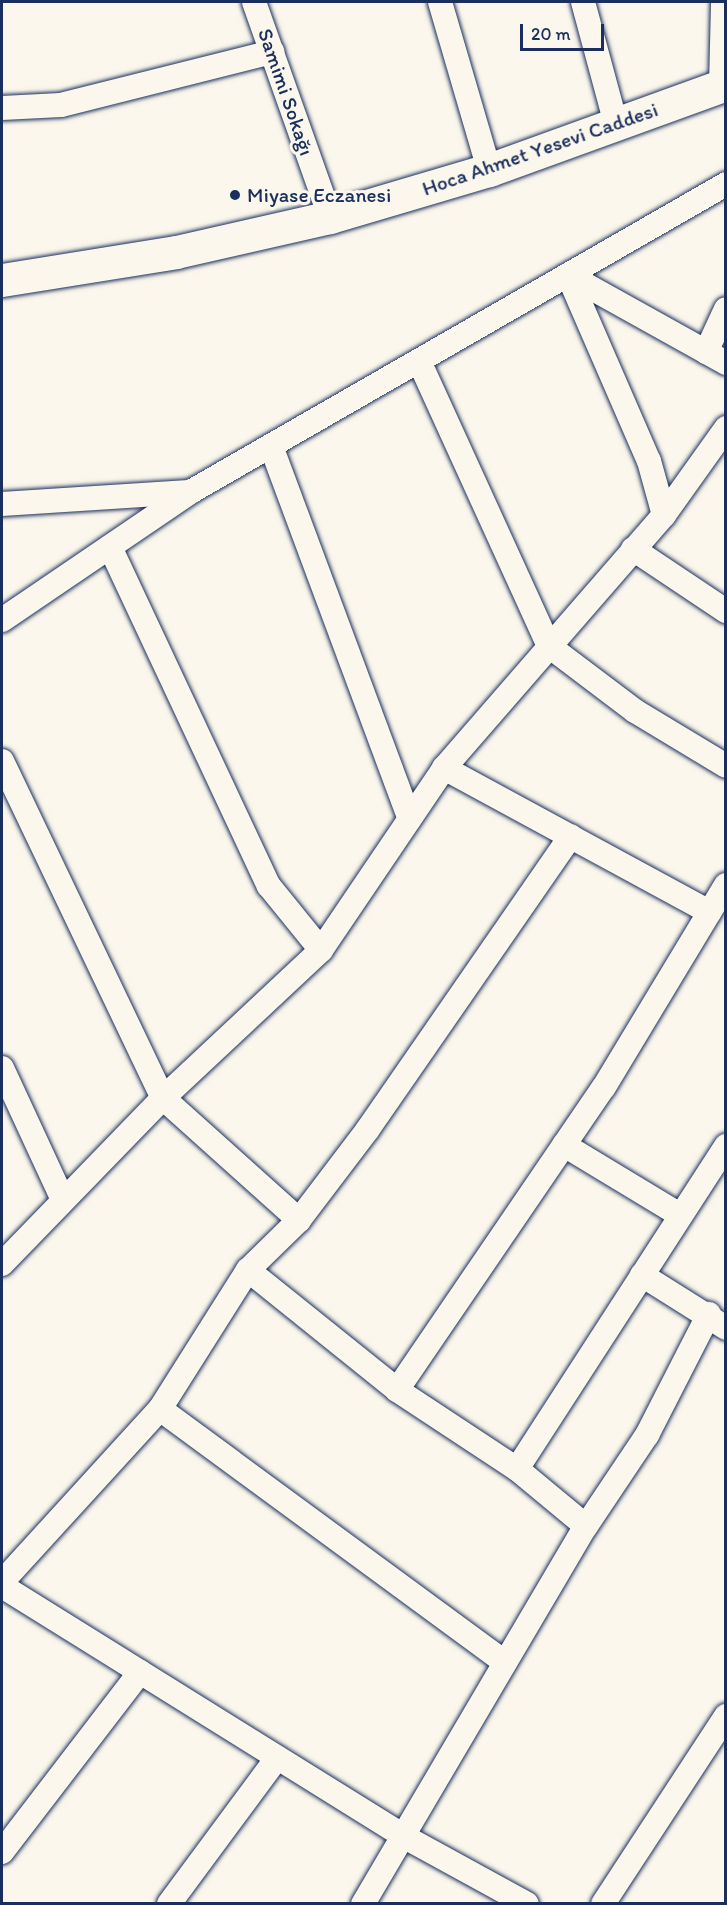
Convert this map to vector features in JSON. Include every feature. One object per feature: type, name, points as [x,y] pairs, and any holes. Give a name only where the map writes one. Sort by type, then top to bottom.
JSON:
[{"type":"main road","name":"Hoca Ahmet Yesevi Caddesi","points":[[2,280],[152,256],[330,217],[489,170],[723,85]]},
{"type":"street","name":"Samimi Sokağı","points":[[254,2],[330,217]]},
{"type":"street","points":[[440,2],[489,170]]},
{"type":"street","points":[[583,2],[616,124]]},
{"type":"street","points":[[723,2],[723,85]]},
{"type":"street","points":[[2,108],[61,105],[272,52]]},
{"type":"street","points":[[2,620],[192,491],[726,184]]},
{"type":"street","points":[[568,275],[716,358],[726,309]]},
{"type":"street","points":[[568,275],[649,461],[664,516]]},
{"type":"street","points":[[419,361],[549,646],[635,711],[726,766]]},
{"type":"street","points":[[2,1264],[62,1198],[163,1098],[321,950],[444,768],[664,516],[726,428]]},
{"type":"street","points":[[271,446],[410,818]]},
{"type":"street","points":[[2,504],[192,491]]},
{"type":"street","points":[[110,547],[269,886],[321,950]]},
{"type":"street","points":[[633,549],[726,611]]},
{"type":"street","points":[[2,761],[163,1098],[299,1220]]},
{"type":"street","points":[[444,768],[709,912]]},
{"type":"street","points":[[527,1904],[403,1836],[2,1584],[160,1409],[248,1270],[299,1220],[368,1129],[571,836]]},
{"type":"street","points":[[397,1390],[564,1145],[726,885]]},
{"type":"street","points":[[2,1068],[62,1198]]},
{"type":"street","points":[[564,1145],[680,1215]]},
{"type":"street","points":[[517,1469],[680,1215],[724,1152]]},
{"type":"street","points":[[248,1270],[397,1390],[517,1469],[586,1526]]},
{"type":"street","points":[[363,1904],[586,1526],[647,1435],[717,1321],[642,1275]]},
{"type":"street","points":[[160,1409],[505,1662]]},
{"type":"street","points":[[2,1852],[140,1672]]},
{"type":"street","points":[[603,1904],[726,1716]]},
{"type":"street","points":[[169,1904],[277,1758]]},
{"type":"place","name":"Miyase Eczanesi","points":[[235,195]]}]
